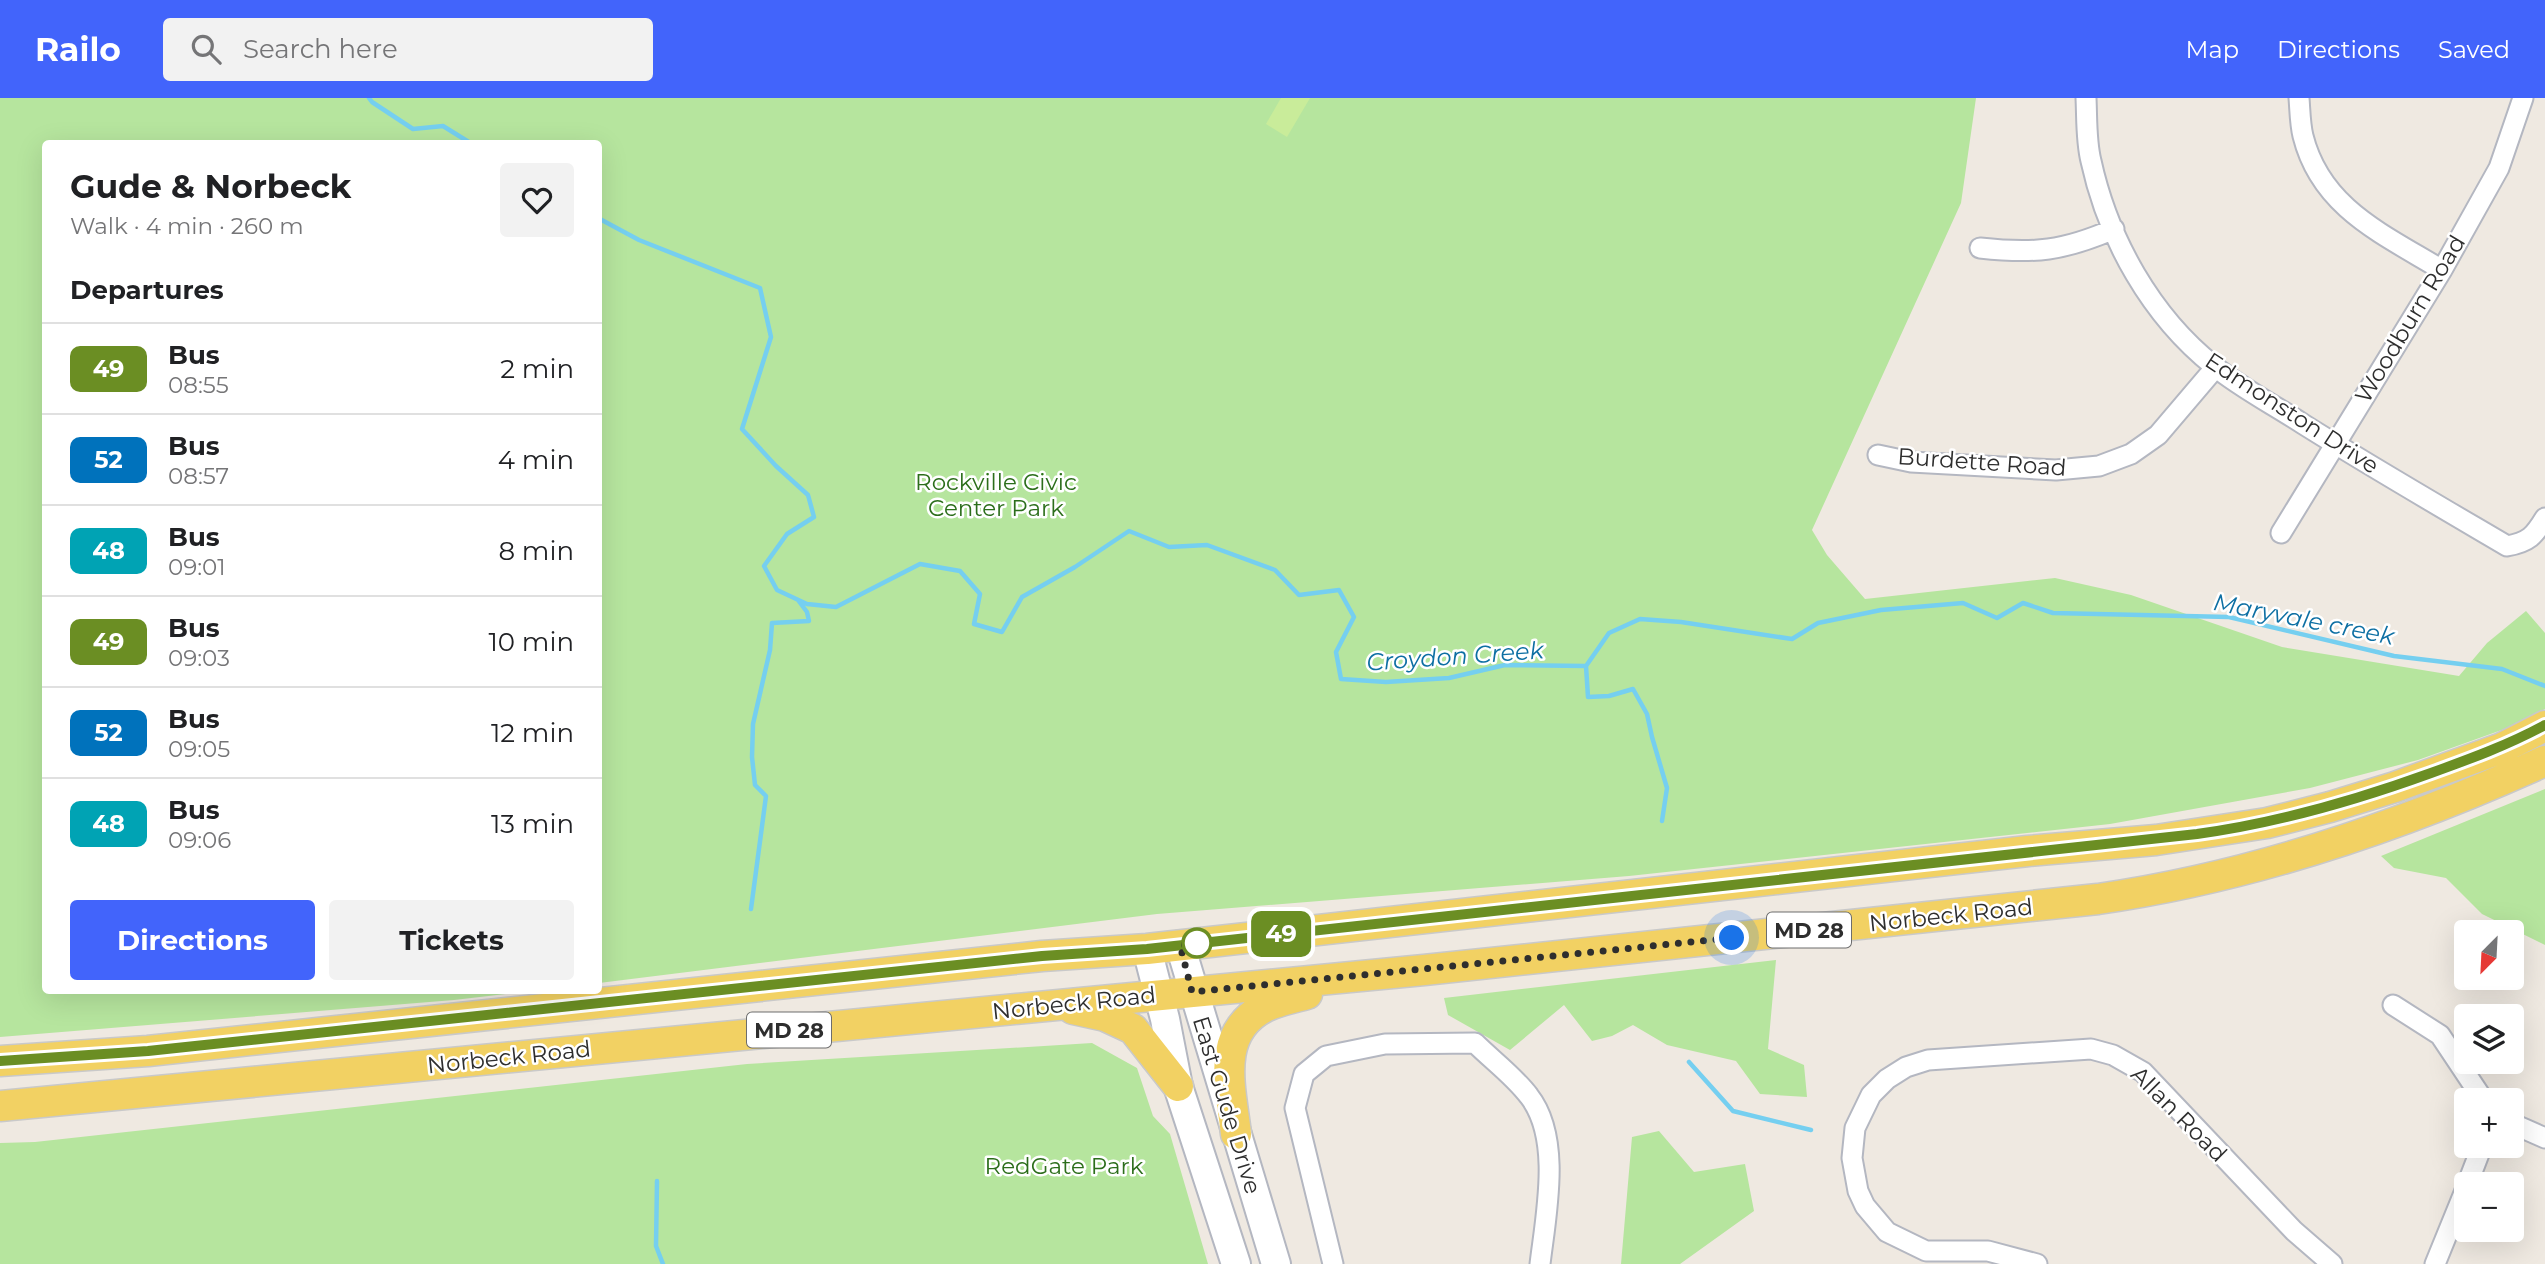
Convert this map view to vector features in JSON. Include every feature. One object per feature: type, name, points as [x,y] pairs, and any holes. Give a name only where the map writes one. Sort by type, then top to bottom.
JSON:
[{"type":"main road","name":"Norbeck Road","points":[[0,1061],[148,1051],[1042,956],[1147,949],[2217,831],[2267,823],[2343,803],[2502,748],[2545,726]]},
{"type":"main road","name":"Norbeck Road","points":[[0,1106],[1366,976],[1636,949],[2152,891],[2328,844],[2406,817],[2545,761]]},
{"type":"main road","name":"East Gude Drive","points":[[1180,945],[1276,1264]]},
{"type":"main road","name":"East Gude Drive","points":[[1147,949],[1165,1019],[1178,1086],[1236,1264]]},
{"type":"main road","points":[[1236,1134],[1228,1065],[1232,1044],[1238,1032],[1264,1007],[1366,976]]},
{"type":"main road","points":[[1052,1005],[1105,1016],[1133,1029],[1178,1086]]},
{"type":"street","name":"Edmonston Drive","points":[[2086,98],[2090,159],[2100,195],[2127,260],[2155,306],[2183,339],[2216,368],[2335,444],[2507,546],[2525,543],[2545,518]]},
{"type":"street","points":[[2300,98],[2302,134],[2314,166],[2335,199],[2355,217],[2442,270]]},
{"type":"street","name":"Woodburn Road","points":[[2281,533],[2442,270],[2499,168],[2523,98]]},
{"type":"street","points":[[1980,248],[2019,253],[2048,251],[2080,243],[2114,229]]},
{"type":"street","name":"Burdette Road","points":[[1878,454],[1911,462],[2056,470],[2099,466],[2131,454],[2158,435],[2216,368]]},
{"type":"street","points":[[2393,1005],[2440,1035],[2475,1088]]},
{"type":"street","points":[[1333,1264],[1294,1108],[1304,1073],[1326,1056],[1385,1044],[1475,1043],[1530,1097],[1545,1128],[1550,1187],[1540,1264]]},
{"type":"street","name":"Allan Road","points":[[2037,1264],[1988,1251],[1926,1251],[1887,1232],[1865,1206],[1858,1191],[1852,1158],[1854,1128],[1871,1095],[1887,1079],[1906,1067],[1928,1060],[2091,1049],[2113,1055],[2143,1072],[2294,1231],[2332,1264]]},
{"type":"street","points":[[2524,1129],[2545,1138]]},
{"type":"street","points":[[2435,1264],[2454,1216]]},
{"type":"green space","name":"Rockville Civic Center Park","points":[[0,98],[1976,98],[1961,203],[1812,530],[1827,555],[1865,599],[2055,578],[2131,595],[2282,647],[2459,676],[2487,643],[2526,611],[2545,633],[2545,709],[2510,727],[2418,760],[2310,788],[2110,824],[1629,876],[1157,914],[602,983],[602,140],[42,140],[42,994],[507,994],[0,1037]]},
{"type":"green space","points":[[1281,98],[1310,98],[1287,137],[1266,124]]},
{"type":"green space","points":[[2545,789],[2545,945],[2524,935],[2524,920],[2494,920],[2482,914],[2446,878],[2394,868],[2381,856]]},
{"type":"green space","points":[[1776,960],[1768,1049],[1804,1065],[1807,1097],[1760,1094],[1736,1061],[1667,1045],[1633,1025],[1612,1036],[1592,1041],[1564,1005],[1510,1050],[1448,1015],[1444,998]]},
{"type":"green space","name":"RedGate Park","points":[[1092,1043],[1137,1068],[1153,1116],[1170,1134],[1208,1264],[0,1264],[0,1143],[35,1142],[747,1064]]},
{"type":"green space","points":[[1659,1131],[1694,1172],[1745,1164],[1754,1211],[1680,1264],[1621,1264],[1632,1137]]},
{"type":"waterway","name":"Croydon Creek","points":[[369,98],[413,129],[443,126],[466,140]]},
{"type":"waterway","name":"Croydon Creek","points":[[602,220],[639,240],[760,288],[771,337],[742,429],[776,466],[808,495],[814,517],[787,534],[764,566],[777,590],[807,604],[836,607],[920,564],[960,571],[980,594],[974,624],[1002,632],[1022,597],[1075,567],[1129,531],[1169,547],[1207,545],[1275,570],[1299,595],[1339,590],[1354,617],[1336,652],[1341,679],[1386,682],[1449,678],[1505,665],[1586,666],[1609,633],[1640,619],[1681,622],[1792,639],[1818,623],[1881,610],[1963,603],[1997,618],[2023,603],[2053,613],[2229,617],[2394,656],[2502,669],[2545,686]]},
{"type":"waterway","points":[[751,909],[766,796],[755,785],[753,724],[770,650],[772,623],[809,621],[807,612],[798,600]]},
{"type":"waterway","points":[[1586,666],[1588,697],[1609,696],[1633,689],[1647,714],[1667,788],[1662,821]]},
{"type":"waterway","points":[[1689,1062],[1733,1111],[1811,1130]]},
{"type":"waterway","points":[[657,1181],[656,1246],[663,1264]]},
{"type":"bus line","name":"49","points":[[0,1061],[148,1051],[1042,956],[1147,949],[2197,834],[2267,823],[2330,807],[2502,748],[2545,725]]},
{"type":"route","points":[[1197,943],[1180,945],[1192,992],[1732,938]]},
{"type":"water label","name":"Maryvale creek","points":[[2304,619]]}]
